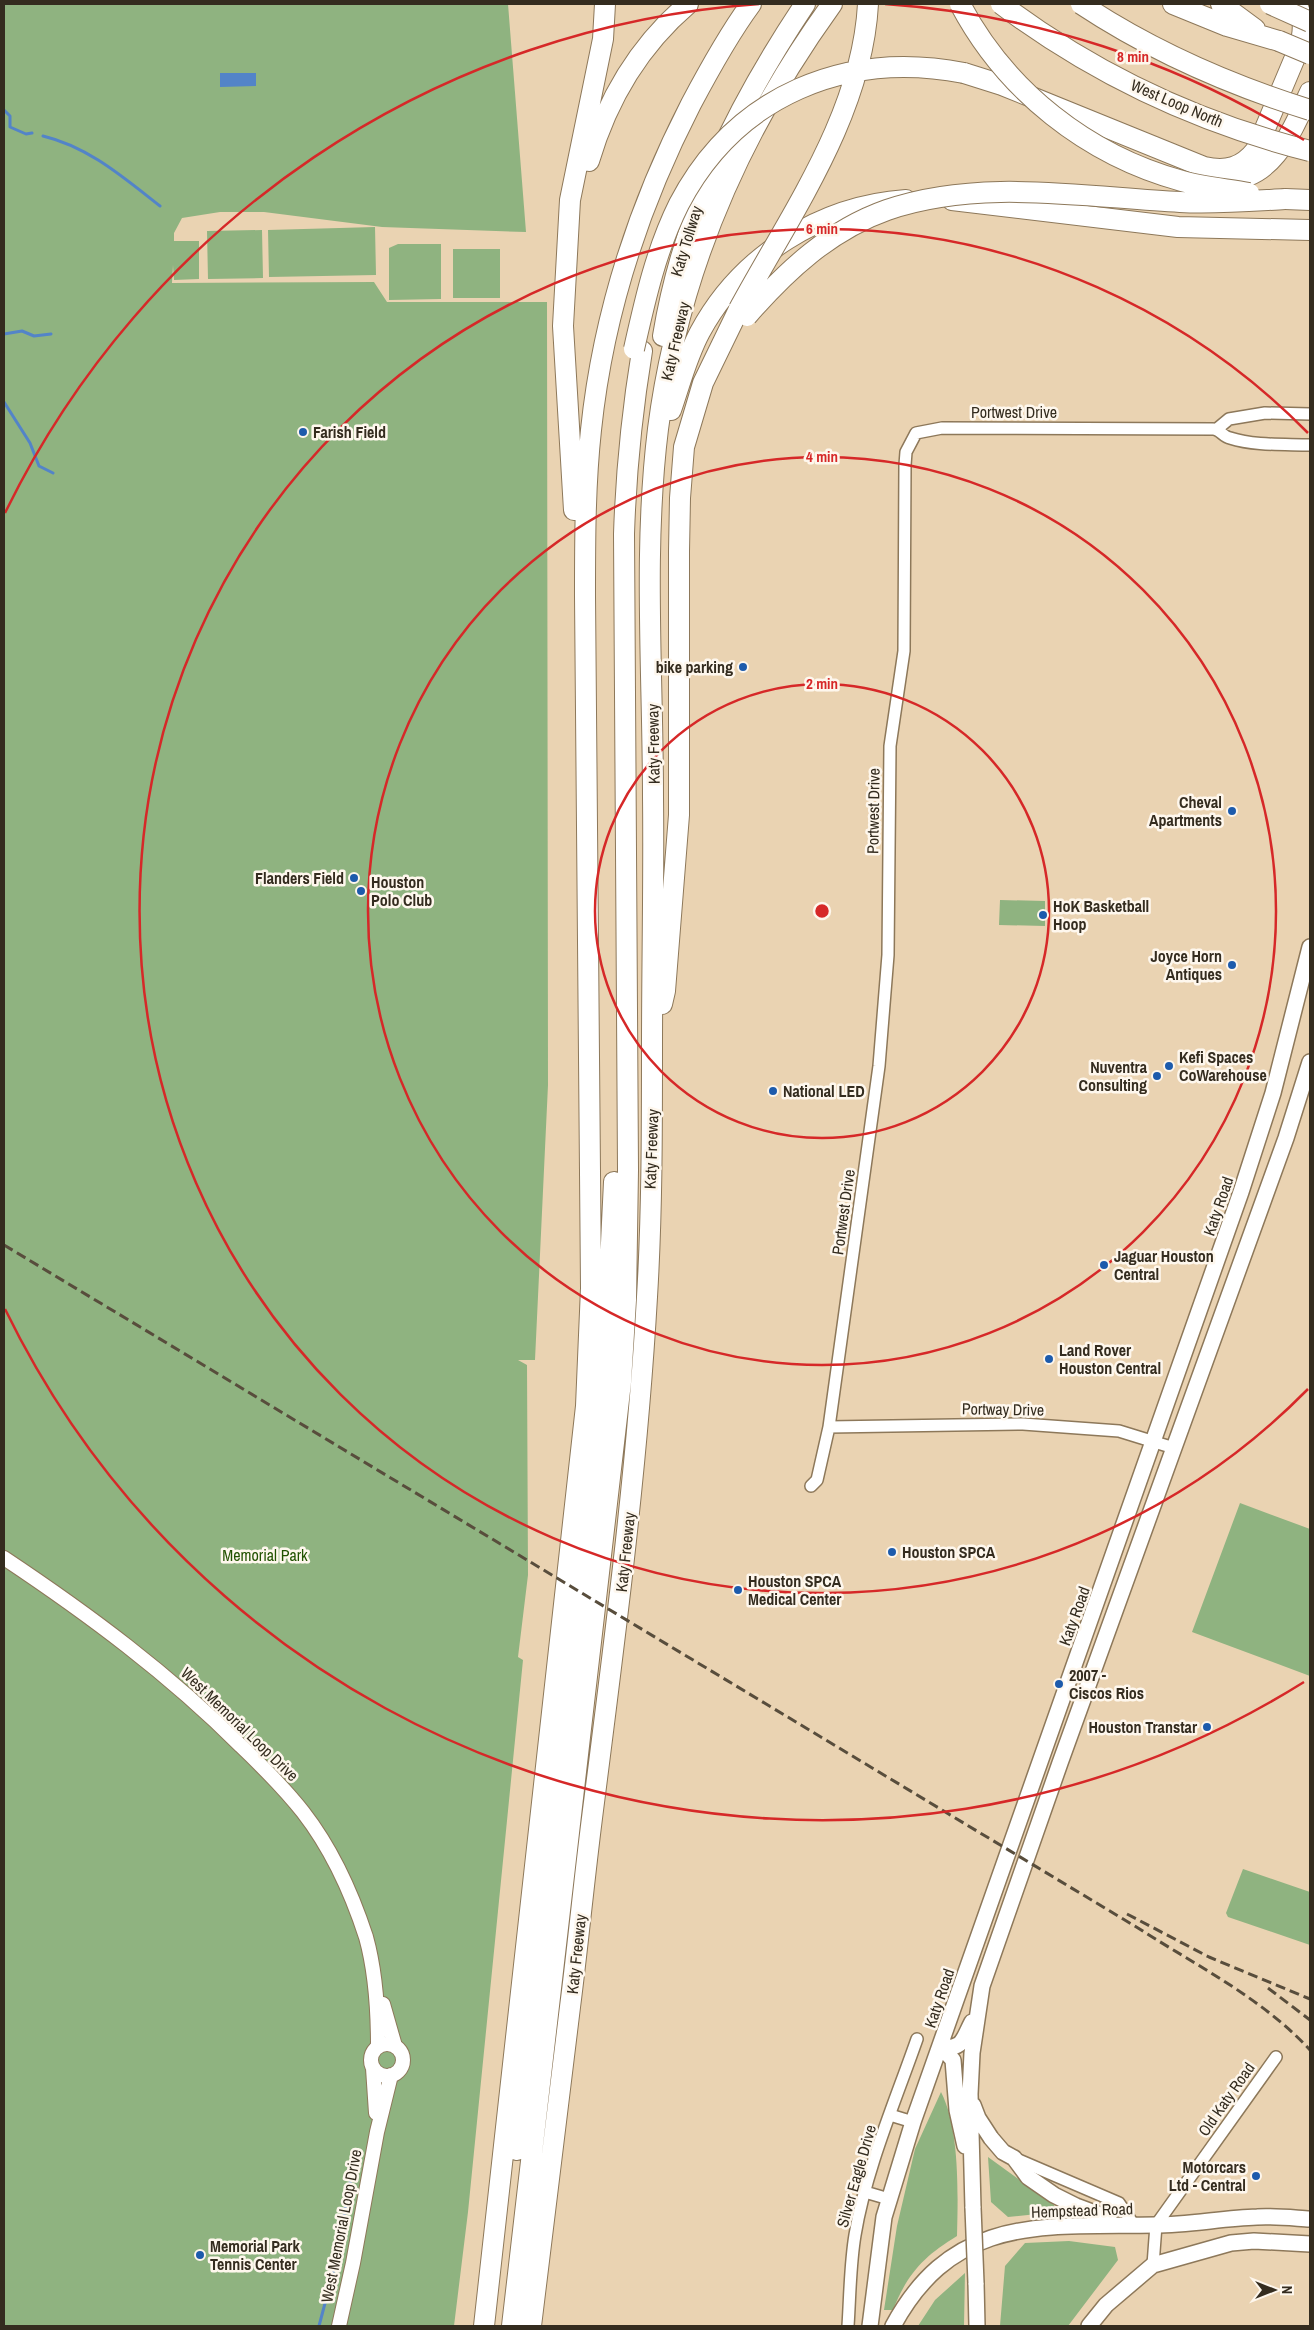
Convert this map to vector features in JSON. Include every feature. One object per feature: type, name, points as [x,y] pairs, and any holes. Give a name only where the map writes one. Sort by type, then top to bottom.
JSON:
[{"type":"highway","points":[[586,719],[581,593],[563,326],[570,200],[600,55],[605,4]]},
{"type":"highway","points":[[568,242],[583,180],[608,111],[629,72],[645,48],[688,4]]},
{"type":"highway","points":[[484,2326],[586,1406],[591,1269],[586,484],[599,373],[612,307],[636,229],[658,172],[709,69],[726,22],[737,4]]},
{"type":"highway","points":[[709,69],[751,4]]},
{"type":"highway","name":"Katy Tollway","points":[[652,505],[659,367],[668,307],[685,239],[699,199],[732,125],[767,62],[805,4]]},
{"type":"highway","name":"Katy Freeway","points":[[531,2326],[634,1471],[647,1294],[652,1102],[652,505],[659,427],[670,356],[687,292],[709,225],[760,115],[786,70],[832,4]]},
{"type":"highway","points":[[652,1047],[665,991],[679,815],[679,551],[680,498],[684,447],[703,384],[725,342],[739,309],[822,157],[844,110],[859,64],[868,4]]},
{"type":"highway","points":[[960,4],[987,47],[1022,88],[1062,123],[1098,146],[1143,168],[1184,182],[1285,199]]},
{"type":"highway","name":"West Loop North","points":[[1001,4],[1057,42],[1128,83],[1209,118],[1310,151]]},
{"type":"highway","points":[[1081,4],[1132,35],[1200,69],[1242,87],[1310,110]]},
{"type":"highway","points":[[1173,4],[1227,26],[1272,38],[1310,54]]},
{"type":"highway","points":[[1221,4],[1272,38]]},
{"type":"highway","points":[[1270,4],[1310,22]]},
{"type":"highway","points":[[963,78],[1002,85],[1204,168],[1230,170],[1249,159],[1256,150],[1299,48],[1303,34],[1303,18],[1296,4]]},
{"type":"highway","points":[[1306,4],[1310,16]]},
{"type":"highway","points":[[494,2240],[519,2138],[595,1490],[604,1386],[616,1100],[614,532],[617,469],[624,410],[638,350],[649,286],[658,256],[678,206],[702,166],[735,130],[759,111],[789,94],[812,83],[838,75],[863,69],[904,66],[928,67],[963,78],[998,94],[1201,175],[1231,180],[1254,174],[1273,160],[1300,116],[1310,92]]},
{"type":"highway","points":[[725,342],[776,283],[821,245],[870,218],[917,202],[950,195],[990,192],[1205,203],[1285,199],[1310,200]]},
{"type":"highway","points":[[652,505],[664,432],[691,353],[704,327],[723,298],[749,268],[788,238],[824,219],[874,204],[935,200],[1178,227],[1310,230]]},
{"type":"highway","points":[[512,2326],[622,1382],[626,1300],[628,1170],[624,534],[626,470],[638,350]]},
{"type":"main road","name":"Katy Road","points":[[870,2326],[884,2216],[913,2122],[1239,1200],[1273,1093],[1310,947]]},
{"type":"main road","points":[[977,2326],[970,2164],[970,2094],[972,2053],[982,1986],[1286,1138],[1310,1062]]},
{"type":"main road","points":[[1141,1480],[1160,1486]]},
{"type":"main road","points":[[1093,1616],[1112,1619]]},
{"type":"main road","points":[[941,2046],[953,2048],[958,2046],[978,2009]]},
{"type":"main road","points":[[941,2046],[953,2060],[956,2110],[970,2164]]},
{"type":"main road","points":[[970,2094],[978,2118],[986,2132],[1003,2152],[1014,2158],[1028,2177],[1054,2195],[1100,2215],[1114,2225]]},
{"type":"main road","name":"Hempstead Road","points":[[893,2326],[914,2294],[934,2273],[957,2254],[977,2243],[1038,2227],[1156,2225],[1258,2217],[1310,2219]]},
{"type":"main road","points":[[1089,2326],[1106,2305],[1148,2270],[1231,2243],[1254,2241],[1310,2244]]},
{"type":"street","name":"Portwest Drive","points":[[1217,429],[1229,419],[1265,413],[1310,414]]},
{"type":"street","name":"Portwest Drive","points":[[811,1486],[817,1480],[829,1426],[878,1072],[887,967],[890,746],[904,651],[905,465],[911,441],[916,433],[942,428],[1217,429],[1228,438],[1272,444],[1310,445]]},
{"type":"street","name":"Portway Drive","points":[[829,1426],[1023,1424],[1105,1429],[1155,1441],[1174,1448]]},
{"type":"street","name":"West Memorial Loop Drive","points":[[4,1558],[100,1625],[139,1655],[218,1723],[278,1783],[304,1813],[329,1853],[360,1922],[371,1957],[374,1977],[378,2046]]},
{"type":"street","name":"West Memorial Loop Drive","points":[[374,1977],[395,2046]]},
{"type":"street","name":"Silver Eagle Drive","points":[[848,2326],[850,2280],[855,2235],[865,2192],[917,2039]]},
{"type":"street","points":[[385,2044],[395,2046],[402,2054],[400,2070],[391,2075],[380,2074],[373,2068],[372,2055],[378,2046],[385,2044]]},
{"type":"street","name":"Old Katy Road","points":[[1156,2225],[1276,2057]]},
{"type":"street","name":"West Memorial Loop Drive","points":[[373,2068],[376,2079],[377,2132]]},
{"type":"street","name":"West Memorial Loop Drive","points":[[339,2326],[355,2253],[377,2132],[391,2075]]},
{"type":"street","points":[[890,2115],[913,2122]]},
{"type":"street","points":[[1014,2158],[1119,2203],[1134,2225]]},
{"type":"street","points":[[865,2192],[889,2200]]},
{"type":"street","points":[[1148,2270],[1156,2225]]},
{"type":"green space","name":"Memorial Park","points":[[4,4],[508,4],[526,232],[382,227],[264,212],[220,212],[182,218],[174,233],[174,241],[199,241],[199,279],[174,280],[173,265],[172,283],[374,282],[387,302],[547,302],[548,1085],[535,1360],[518,1360],[527,1365],[528,1575],[518,1657],[523,1660],[468,2212],[454,2326],[4,2326]]},
{"type":"green space","points":[[375,227],[376,275],[269,277],[268,230]]},
{"type":"green space","points":[[262,230],[263,278],[208,279],[207,231]]},
{"type":"green space","points":[[398,244],[441,244],[441,299],[389,300],[389,248]]},
{"type":"green space","points":[[453,249],[500,249],[500,298],[453,298]]},
{"type":"green space","points":[[1000,900],[1045,901],[1045,926],[999,925]]},
{"type":"green space","points":[[1240,1503],[1310,1529],[1310,1676],[1192,1632]]},
{"type":"green space","points":[[1243,1869],[1310,1892],[1310,1945],[1228,1917],[1226,1913]]},
{"type":"green space","points":[[941,2092],[952,2124],[955,2143],[957,2236],[945,2243],[918,2267],[904,2286],[893,2310],[884,2310],[897,2226],[915,2149]]},
{"type":"green space","points":[[988,2157],[1054,2205],[1056,2212],[1008,2217],[991,2202]]},
{"type":"green space","points":[[1069,2241],[1115,2247],[1118,2260],[1068,2326],[1000,2326],[1005,2266],[1025,2243]]},
{"type":"green space","points":[[965,2273],[964,2326],[918,2326],[935,2300]]},
{"type":"water","points":[[220,73],[256,73],[256,86],[220,87]]},
{"type":"waterway","points":[[4,110],[10,116],[10,127],[26,134],[32,133]]},
{"type":"waterway","points":[[43,136],[60,141],[91,156],[119,174],[160,206]]},
{"type":"waterway","points":[[4,334],[22,331],[34,336],[51,334]]},
{"type":"waterway","points":[[4,402],[30,443],[39,466],[53,473]]},
{"type":"waterway","points":[[319,2326],[333,2273],[352,2173]]},
{"type":"railway","points":[[4,1245],[1138,1928],[1250,1999],[1271,2014],[1310,2050]]},
{"type":"railway","points":[[1127,1914],[1209,1957],[1310,1999]]},
{"type":"railway","points":[[1268,1988],[1310,2020]]},
{"type":"place","name":"Farish Field","points":[[303,432]]},
{"type":"place","name":"bike parking","points":[[743,667]]},
{"type":"place","name":"Cheval Apartments","points":[[1232,811]]},
{"type":"place","name":"Flanders Field","points":[[354,878]]},
{"type":"place","name":"Houston Polo Club","points":[[361,891]]},
{"type":"place","name":"HoK Basketball Hoop","points":[[1043,915]]},
{"type":"place","name":"Joyce Horn Antiques","points":[[1232,965]]},
{"type":"place","name":"Kefi Spaces CoWarehouse","points":[[1169,1066]]},
{"type":"place","name":"Nuventra Consulting","points":[[1157,1076]]},
{"type":"place","name":"National LED","points":[[773,1091]]},
{"type":"place","name":"Jaguar Houston Central","points":[[1104,1265]]},
{"type":"place","name":"Land Rover Houston Central","points":[[1049,1359]]},
{"type":"place","name":"Houston SPCA","points":[[892,1552]]},
{"type":"place","name":"Houston SPCA Medical Center","points":[[738,1590]]},
{"type":"place","name":"2007 - Ciscos Rios","points":[[1059,1684]]},
{"type":"place","name":"Houston Transtar","points":[[1207,1727]]},
{"type":"place","name":"Motorcars Ltd - Central","points":[[1256,2176]]},
{"type":"place","name":"Memorial Park Tennis Center","points":[[200,2255]]}]
